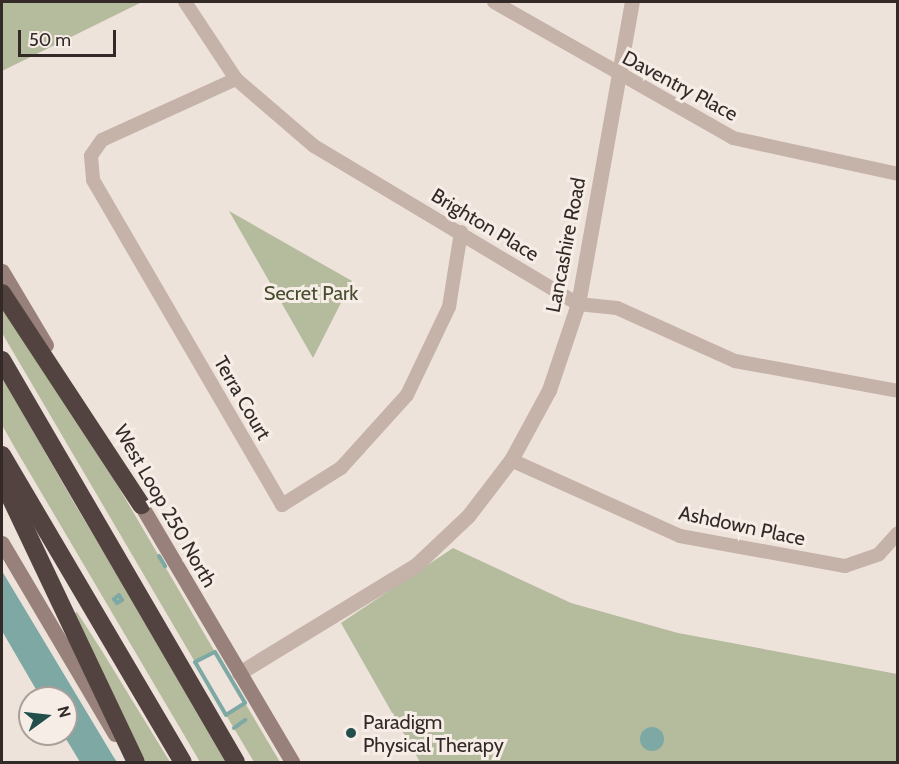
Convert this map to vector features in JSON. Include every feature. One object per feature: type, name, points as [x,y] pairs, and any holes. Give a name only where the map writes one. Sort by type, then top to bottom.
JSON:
[{"type":"highway","points":[[2,293],[141,505]]},
{"type":"highway","points":[[2,360],[236,762]]},
{"type":"highway","points":[[2,455],[183,762]]},
{"type":"highway","points":[[2,480],[134,762]]},
{"type":"main road","name":"West Loop 250 North","points":[[2,271],[291,762]]},
{"type":"main road","points":[[2,543],[134,762]]},
{"type":"street","name":"Brighton Place","points":[[185,2],[236,80],[314,146],[578,304],[617,308],[735,360],[897,391]]},
{"type":"street","name":"Daventry Place","points":[[494,2],[618,76],[733,138],[897,174]]},
{"type":"street","name":"Lancashire Road","points":[[239,673],[416,565],[468,516],[511,460],[549,390],[578,304],[632,2]]},
{"type":"street","name":"Terra Court","points":[[236,80],[102,140],[91,156],[93,180],[282,505],[341,468],[407,395],[449,307],[461,232]]},
{"type":"street","name":"Ashdown Place","points":[[511,460],[680,536],[845,566],[879,554],[897,533]]},
{"type":"green space","points":[[2,2],[142,2],[2,71]]},
{"type":"green space","name":"Secret Park","points":[[229,211],[352,281],[313,358]]},
{"type":"green space","points":[[2,305],[94,445],[215,652],[195,662],[2,333]]},
{"type":"green space","points":[[2,377],[228,762],[200,762],[15,448],[2,425]]},
{"type":"green space","points":[[453,548],[571,603],[678,633],[897,674],[897,762],[420,762],[341,623]]},
{"type":"green space","points":[[77,612],[170,762],[146,762],[72,615]]},
{"type":"green space","points":[[245,703],[280,762],[254,762],[226,715]]},
{"type":"water","points":[[2,571],[71,686],[34,686],[2,631]]},
{"type":"water","points":[[78,697],[117,762],[80,762],[70,746],[78,746]]},
{"type":"water","points":[[652,727],[660,731],[664,739],[660,747],[652,751],[644,747],[640,739],[644,731]]},
{"type":"waterway","points":[[159,556],[165,566]]},
{"type":"waterway","points":[[119,595],[122,600],[117,603],[114,599],[119,595]]},
{"type":"waterway","points":[[215,652],[245,703],[226,715],[195,662],[215,652]]},
{"type":"waterway","points":[[234,728],[245,720]]},
{"type":"place","name":"Paradigm Physical Therapy","points":[[351,733]]}]
